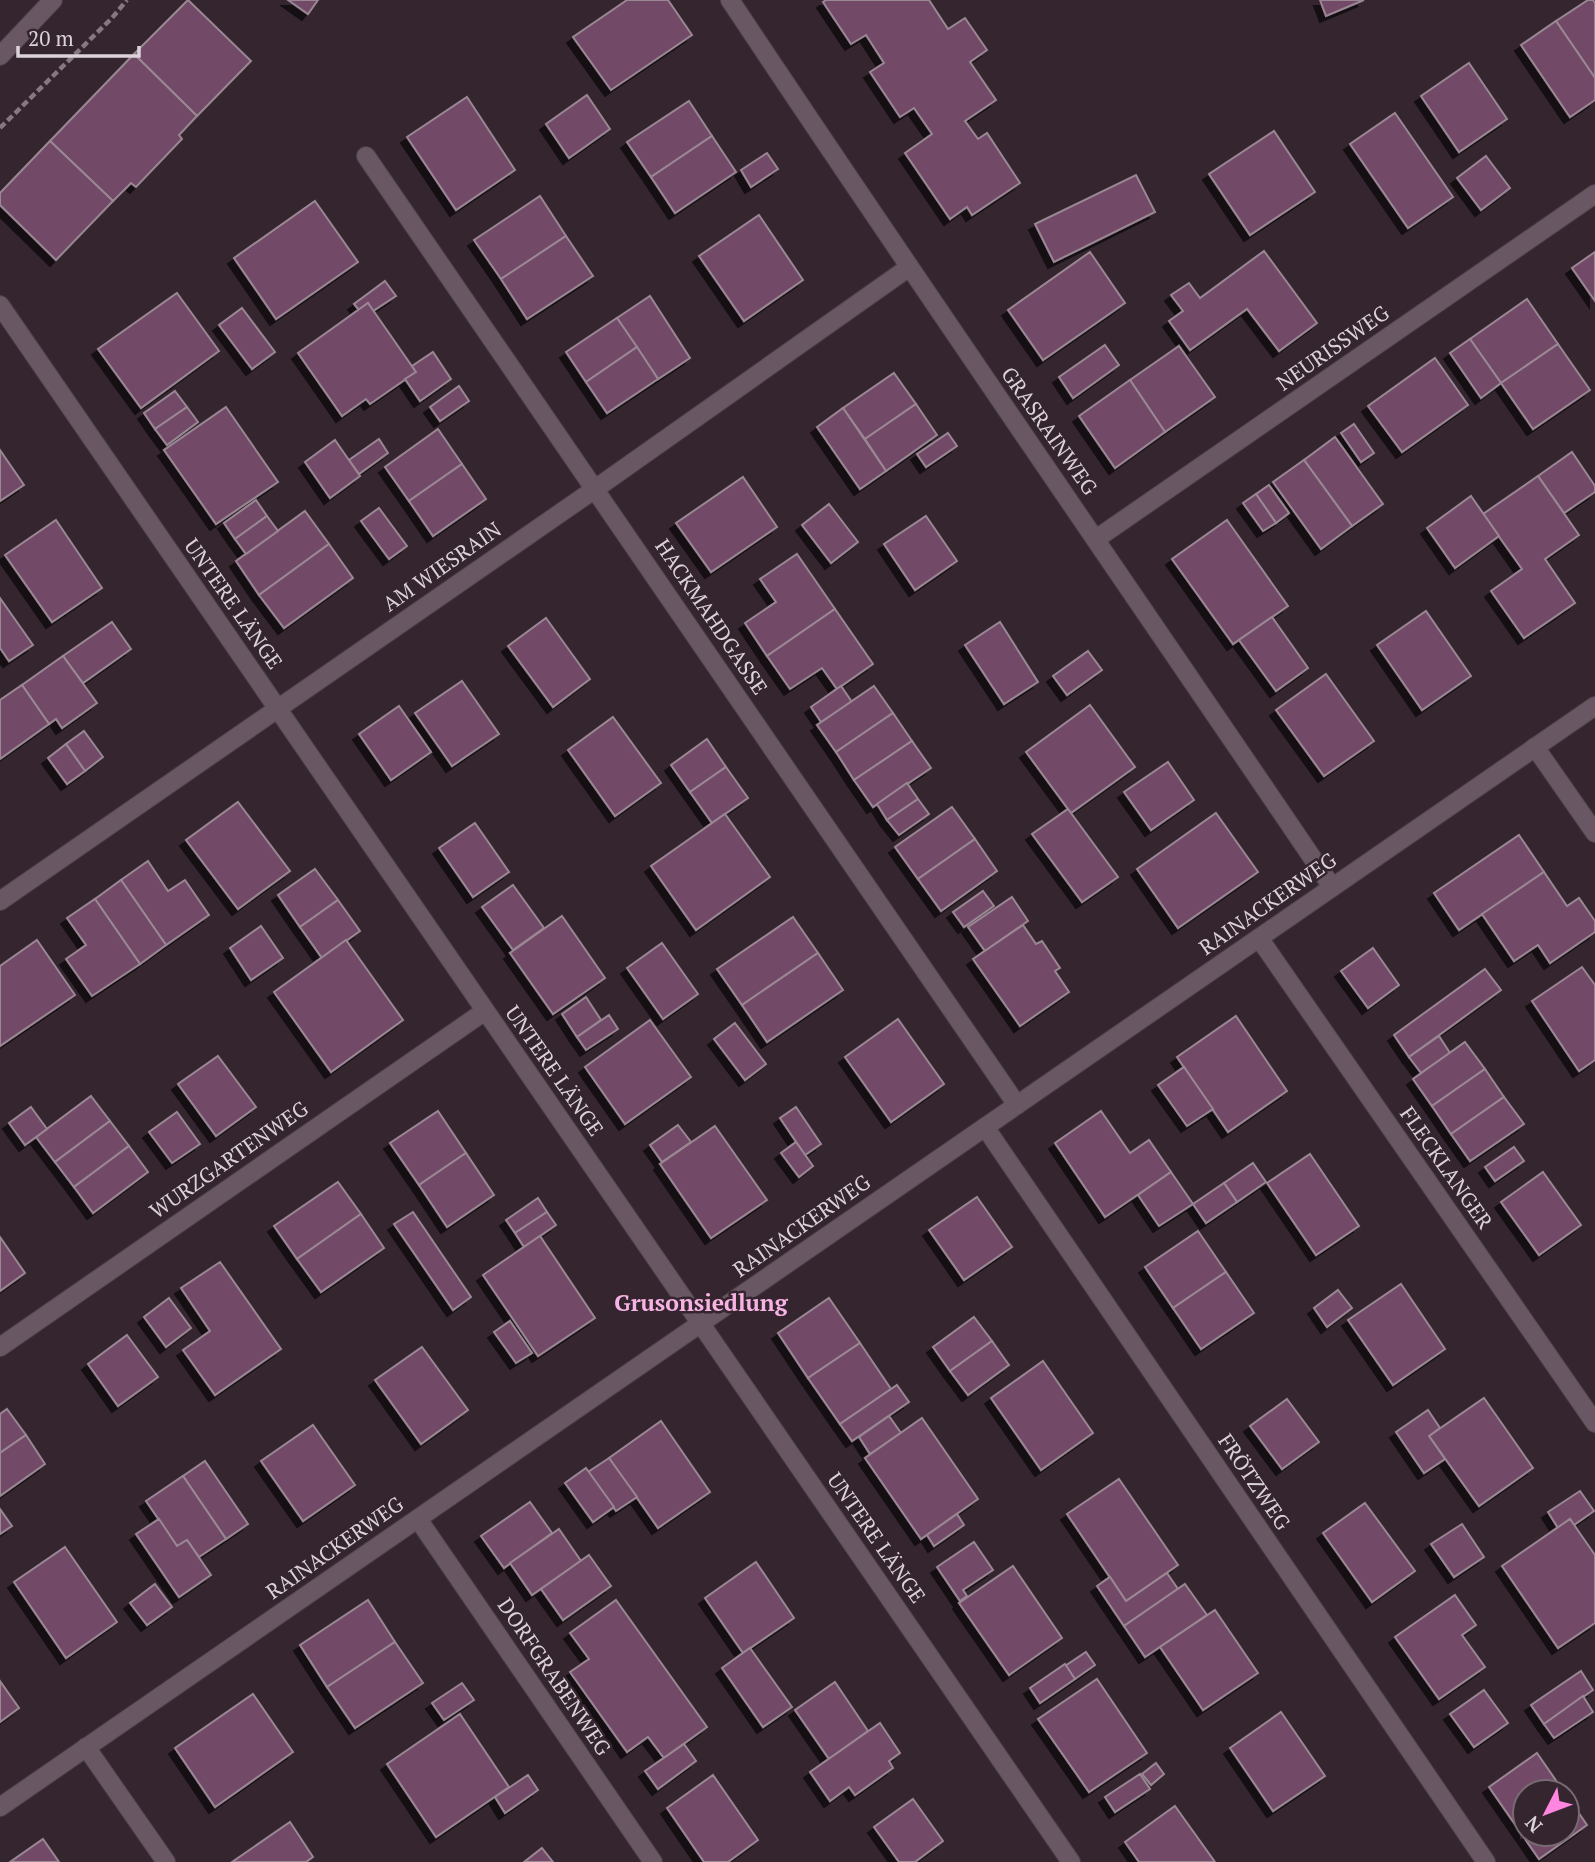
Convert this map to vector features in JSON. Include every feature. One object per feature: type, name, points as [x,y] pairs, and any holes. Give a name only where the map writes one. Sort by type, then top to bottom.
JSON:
[{"type":"street","points":[[0,56],[53,0]]},
{"type":"street","name":"GRASRAINWEG","points":[[730,0],[908,268],[1332,887]]},
{"type":"street","name":"HACKMAHDGASSE","points":[[366,156],[1017,1105]]},
{"type":"street","name":"NEURISSWEG","points":[[1096,539],[1595,194]]},
{"type":"street","name":"AM WIESRAIN","points":[[0,901],[595,489],[908,268]]},
{"type":"street","name":"UNTERE LÄNGE","points":[[0,305],[1071,1862]]},
{"type":"street","name":"RAINACKERWEG","points":[[0,1807],[1595,706]]},
{"type":"street","points":[[1535,747],[1595,833]]},
{"type":"street","name":"FLECKLANGER","points":[[1259,938],[1595,1423]]},
{"type":"street","name":"WURZGARTENWEG","points":[[0,1346],[485,1011]]},
{"type":"street","name":"FRÖTZWEG","points":[[985,1127],[1486,1862]]},
{"type":"street","name":"DORFGRABENWEG","points":[[418,1519],[653,1862]]},
{"type":"street","points":[[86,1747],[166,1862]]},
{"type":"path","points":[[0,128],[127,0]]},
{"type":"building","points":[[188,0],[251,61],[197,116],[134,54]]},
{"type":"building","points":[[288,0],[318,0],[308,14]]},
{"type":"building","points":[[627,0],[668,0],[692,35],[611,90],[573,37]]},
{"type":"building","points":[[929,0],[948,29],[965,18],[987,50],[970,62],[996,100],[965,121],[978,139],[987,133],[1020,183],[972,215],[967,207],[950,219],[905,153],[932,134],[914,108],[900,117],[870,72],[884,63],[866,35],[851,44],[823,2]]},
{"type":"building","points":[[1320,0],[1364,0],[1326,16]]},
{"type":"building","points":[[1588,0],[1595,3],[1595,78],[1556,21]]},
{"type":"building","points":[[1556,21],[1595,78],[1595,100],[1570,117],[1521,45]]},
{"type":"building","points":[[134,54],[197,116],[179,135],[182,139],[136,187],[131,183],[113,201],[50,141]]},
{"type":"building","points":[[1469,63],[1507,119],[1459,152],[1421,96]]},
{"type":"building","points":[[587,95],[610,129],[569,158],[546,124]]},
{"type":"building","points":[[467,97],[515,170],[456,210],[407,137]]},
{"type":"building","points":[[689,101],[712,136],[651,177],[627,142]]},
{"type":"building","points":[[1395,113],[1453,197],[1408,228],[1350,144]]},
{"type":"building","points":[[1274,131],[1315,192],[1250,235],[1209,174]]},
{"type":"building","points":[[712,136],[736,172],[675,213],[651,177]]},
{"type":"building","points":[[50,141],[113,201],[56,260],[0,205],[0,193]]},
{"type":"building","points":[[767,153],[778,169],[751,187],[741,170]]},
{"type":"building","points":[[1486,156],[1510,188],[1481,210],[1457,178]]},
{"type":"building","points":[[1136,175],[1155,212],[1054,262],[1035,224]]},
{"type":"building","points":[[540,196],[566,236],[501,279],[474,240]]},
{"type":"building","points":[[315,201],[358,262],[276,319],[234,258]]},
{"type":"building","points":[[759,215],[803,280],[744,321],[699,256]]},
{"type":"building","points":[[566,236],[593,276],[527,319],[501,279]]},
{"type":"building","points":[[1264,251],[1317,323],[1279,351],[1247,309],[1190,350],[1169,321],[1183,311],[1171,295],[1189,283],[1200,298]]},
{"type":"building","points":[[1090,252],[1125,303],[1043,360],[1008,310]]},
{"type":"building","points":[[1595,252],[1595,301],[1572,268]]},
{"type":"building","points":[[385,281],[396,296],[373,311],[368,303],[359,310],[354,304]]},
{"type":"building","points":[[177,293],[219,351],[141,408],[98,349]]},
{"type":"building","points":[[650,296],[690,358],[658,379],[617,318]]},
{"type":"building","points":[[1527,299],[1558,344],[1501,383],[1470,339]]},
{"type":"building","points":[[368,303],[416,372],[370,404],[366,399],[342,416],[298,353]]},
{"type":"building","points":[[242,308],[275,352],[252,369],[219,325]]},
{"type":"building","points":[[617,318],[637,347],[586,382],[566,352]]},
{"type":"building","points":[[1470,339],[1501,383],[1481,398],[1450,353]]},
{"type":"building","points":[[1558,344],[1590,390],[1533,429],[1501,383]]},
{"type":"building","points":[[1105,345],[1119,365],[1073,398],[1059,377]]},
{"type":"building","points":[[1179,346],[1215,397],[1165,432],[1130,380]]},
{"type":"building","points":[[637,347],[658,379],[607,413],[586,382]]},
{"type":"building","points":[[433,352],[451,379],[420,401],[405,379],[416,372],[412,366]]},
{"type":"building","points":[[1435,358],[1468,405],[1402,452],[1368,406]]},
{"type":"building","points":[[894,373],[916,404],[865,439],[843,408]]},
{"type":"building","points":[[1130,380],[1165,432],[1115,468],[1079,416]]},
{"type":"building","points":[[459,386],[469,401],[440,421],[430,407]]},
{"type":"building","points":[[175,391],[187,407],[155,429],[144,413]]},
{"type":"building","points":[[916,404],[937,435],[886,471],[865,439]]},
{"type":"building","points":[[187,407],[198,422],[167,445],[155,429]]},
{"type":"building","points":[[226,407],[278,482],[216,524],[164,450]]},
{"type":"building","points":[[843,408],[886,471],[860,489],[817,427]]},
{"type":"building","points":[[1354,424],[1374,453],[1361,462],[1341,433]]},
{"type":"building","points":[[438,429],[462,464],[409,501],[385,467]]},
{"type":"building","points":[[948,433],[957,446],[926,467],[917,454]]},
{"type":"building","points":[[1335,437],[1383,504],[1352,526],[1304,460]]},
{"type":"building","points":[[379,439],[388,453],[359,474],[349,460]]},
{"type":"building","points":[[335,440],[360,476],[330,498],[305,462]]},
{"type":"building","points":[[0,450],[24,485],[0,501]]},
{"type":"building","points":[[1572,452],[1595,486],[1595,492],[1564,513],[1538,476]]},
{"type":"building","points":[[1304,460],[1352,526],[1321,549],[1273,482]]},
{"type":"building","points":[[462,464],[486,499],[433,536],[409,501]]},
{"type":"building","points":[[1538,476],[1579,535],[1545,559],[1575,603],[1524,638],[1491,591],[1522,569],[1483,514]]},
{"type":"building","points":[[743,477],[777,527],[711,572],[676,523]]},
{"type":"building","points":[[1269,485],[1289,513],[1276,523],[1256,494]]},
{"type":"building","points":[[1256,494],[1276,523],[1263,531],[1243,503]]},
{"type":"building","points":[[1471,496],[1499,536],[1455,568],[1427,528]]},
{"type":"building","points":[[256,500],[267,516],[235,539],[224,523]]},
{"type":"building","points":[[829,504],[858,542],[831,563],[802,525]]},
{"type":"building","points":[[379,508],[407,546],[389,559],[361,521]]},
{"type":"building","points":[[305,511],[329,544],[259,595],[236,561]]},
{"type":"building","points":[[267,516],[278,531],[246,554],[235,539]]},
{"type":"building","points":[[926,516],[957,561],[915,590],[884,544]]},
{"type":"building","points":[[56,520],[102,588],[52,622],[5,555]]},
{"type":"building","points":[[1227,520],[1288,606],[1233,644],[1172,559]]},
{"type":"building","points":[[329,544],[353,578],[284,628],[259,595]]},
{"type":"building","points":[[797,554],[835,609],[767,656],[745,623],[776,602],[760,579]]},
{"type":"building","points":[[0,598],[33,645],[9,661],[0,648]]},
{"type":"building","points":[[835,609],[873,664],[837,689],[822,668],[790,689],[767,656]]},
{"type":"building","points":[[1426,611],[1471,676],[1422,710],[1377,645]]},
{"type":"building","points":[[1272,617],[1308,668],[1276,691],[1239,640]]},
{"type":"building","points":[[546,618],[590,679],[553,707],[508,646]]},
{"type":"building","points":[[112,622],[131,649],[83,683],[63,656]]},
{"type":"building","points":[[1000,622],[1038,682],[1004,704],[965,645]]},
{"type":"building","points":[[1088,651],[1102,670],[1067,695],[1053,676]]},
{"type":"building","points":[[63,656],[97,703],[62,728],[56,719],[49,724],[22,685]]},
{"type":"building","points":[[1326,674],[1374,741],[1324,776],[1276,710]]},
{"type":"building","points":[[462,681],[499,734],[452,766],[415,713]]},
{"type":"building","points":[[22,685],[49,724],[0,759],[0,700]]},
{"type":"building","points":[[841,686],[852,702],[821,722],[811,707]]},
{"type":"building","points":[[874,686],[893,713],[836,752],[817,725]]},
{"type":"building","points":[[1090,705],[1135,767],[1071,813],[1026,752]]},
{"type":"building","points":[[399,706],[431,752],[391,780],[359,734]]},
{"type":"building","points":[[893,713],[912,741],[854,780],[836,752]]},
{"type":"building","points":[[613,717],[661,783],[615,816],[568,750]]},
{"type":"building","points":[[84,731],[103,757],[85,771],[66,744]]},
{"type":"building","points":[[707,739],[726,767],[690,792],[671,765]]},
{"type":"building","points":[[912,741],[931,768],[873,807],[854,780]]},
{"type":"building","points":[[66,744],[85,771],[67,784],[48,758]]},
{"type":"building","points":[[1168,762],[1194,800],[1151,830],[1124,792]]},
{"type":"building","points":[[726,767],[748,798],[712,823],[690,792]]},
{"type":"building","points":[[907,783],[918,799],[887,820],[877,804]]},
{"type":"building","points":[[918,799],[929,814],[899,835],[887,820]]},
{"type":"building","points":[[238,802],[290,871],[238,909],[186,840]]},
{"type":"building","points":[[952,807],[975,839],[918,879],[895,847]]},
{"type":"building","points":[[1068,809],[1118,877],[1082,902],[1032,834]]},
{"type":"building","points":[[1216,813],[1258,872],[1178,928],[1137,869]]},
{"type":"building","points":[[725,814],[770,877],[696,930],[651,866]]},
{"type":"building","points":[[475,823],[509,872],[473,897],[439,848]]},
{"type":"building","points":[[1519,835],[1544,872],[1459,930],[1434,893]]},
{"type":"building","points":[[975,839],[997,871],[941,911],[918,879]]},
{"type":"building","points":[[148,861],[168,891],[185,880],[209,915],[166,945],[121,880]]},
{"type":"building","points":[[315,869],[338,900],[300,927],[278,895]]},
{"type":"building","points":[[1544,872],[1567,906],[1579,898],[1595,921],[1595,932],[1550,963],[1538,945],[1514,961],[1482,914]]},
{"type":"building","points":[[121,880],[166,945],[140,964],[95,899]]},
{"type":"building","points":[[513,885],[544,928],[513,950],[482,907]]},
{"type":"building","points":[[983,891],[994,906],[964,927],[953,912]]},
{"type":"building","points":[[1012,897],[1028,921],[985,951],[968,927]]},
{"type":"building","points":[[95,899],[140,964],[92,996],[66,959],[86,945],[67,918]]},
{"type":"building","points":[[338,900],[360,931],[322,958],[300,927]]},
{"type":"building","points":[[562,916],[605,978],[553,1014],[510,953]]},
{"type":"building","points":[[793,917],[818,953],[742,1005],[717,969]]},
{"type":"building","points":[[1023,925],[1036,944],[1042,941],[1060,968],[1055,971],[1069,992],[1020,1026],[973,959]]},
{"type":"building","points":[[261,926],[283,958],[251,980],[230,948]]},
{"type":"building","points":[[37,940],[75,995],[0,1046],[0,966]]},
{"type":"building","points":[[346,940],[403,1020],[331,1072],[274,992]]},
{"type":"building","points":[[662,943],[698,994],[663,1019],[627,968]]},
{"type":"building","points":[[1373,948],[1399,985],[1368,1008],[1341,971]]},
{"type":"building","points":[[818,953],[843,990],[767,1042],[742,1005]]},
{"type":"building","points":[[1582,967],[1595,985],[1595,1060],[1579,1071],[1532,1001]]},
{"type":"building","points":[[1485,969],[1501,990],[1409,1057],[1394,1035]]},
{"type":"building","points":[[586,997],[601,1020],[577,1037],[562,1014]]},
{"type":"building","points":[[609,1015],[618,1029],[586,1050],[577,1037]]},
{"type":"building","points":[[1236,1016],[1287,1091],[1228,1132],[1177,1057]]},
{"type":"building","points":[[898,1019],[944,1084],[891,1122],[845,1057]]},
{"type":"building","points":[[650,1020],[691,1077],[625,1124],[585,1067]]},
{"type":"building","points":[[735,1023],[766,1064],[745,1080],[714,1039]]},
{"type":"building","points":[[1439,1036],[1450,1053],[1421,1073],[1409,1057]]},
{"type":"building","points":[[1465,1042],[1485,1069],[1432,1106],[1413,1079]]},
{"type":"building","points":[[218,1056],[256,1107],[216,1136],[178,1084]]},
{"type":"building","points":[[1184,1067],[1213,1109],[1187,1126],[1158,1085]]},
{"type":"building","points":[[1485,1069],[1504,1097],[1451,1134],[1432,1106]]},
{"type":"building","points":[[91,1096],[110,1121],[55,1162],[36,1137]]},
{"type":"building","points":[[1504,1097],[1524,1124],[1470,1161],[1451,1134]]},
{"type":"building","points":[[31,1107],[47,1129],[25,1145],[9,1123]]},
{"type":"building","points":[[796,1107],[821,1144],[805,1155],[780,1118]]},
{"type":"building","points":[[438,1111],[466,1153],[419,1185],[390,1143]]},
{"type":"building","points":[[1101,1111],[1130,1153],[1149,1140],[1171,1172],[1105,1217],[1055,1143]]},
{"type":"building","points":[[177,1112],[200,1144],[172,1163],[149,1132]]},
{"type":"building","points":[[110,1121],[129,1146],[74,1187],[55,1162]]},
{"type":"building","points":[[678,1125],[691,1142],[662,1162],[650,1145]]},
{"type":"building","points":[[715,1126],[767,1200],[711,1238],[660,1164]]},
{"type":"building","points":[[796,1142],[813,1166],[799,1177],[781,1153]]},
{"type":"building","points":[[129,1146],[148,1172],[93,1213],[74,1187]]},
{"type":"building","points":[[1514,1147],[1524,1161],[1495,1181],[1485,1167]]},
{"type":"building","points":[[466,1153],[494,1195],[447,1227],[419,1185]]},
{"type":"building","points":[[1310,1154],[1359,1226],[1316,1255],[1267,1183]]},
{"type":"building","points":[[1253,1163],[1266,1182],[1237,1202],[1224,1183]]},
{"type":"building","points":[[1171,1172],[1193,1204],[1159,1226],[1138,1195]]},
{"type":"building","points":[[1543,1172],[1581,1225],[1539,1255],[1501,1202]]},
{"type":"building","points":[[338,1182],[361,1214],[297,1259],[274,1226]]},
{"type":"building","points":[[1224,1183],[1237,1202],[1206,1223],[1193,1204]]},
{"type":"building","points":[[977,1197],[1012,1247],[964,1280],[929,1230]]},
{"type":"building","points":[[538,1198],[547,1212],[515,1233],[506,1220]]},
{"type":"building","points":[[413,1212],[471,1297],[453,1310],[394,1224]]},
{"type":"building","points":[[547,1212],[556,1225],[524,1247],[515,1233]]},
{"type":"building","points":[[361,1214],[384,1248],[321,1292],[297,1259]]},
{"type":"building","points":[[1198,1231],[1226,1272],[1173,1308],[1145,1267]]},
{"type":"building","points":[[540,1236],[595,1318],[538,1356],[483,1275]]},
{"type":"building","points":[[0,1237],[25,1273],[0,1291]]},
{"type":"building","points":[[220,1262],[281,1349],[215,1395],[183,1350],[210,1331],[181,1288]]},
{"type":"building","points":[[1226,1272],[1254,1313],[1201,1349],[1173,1308]]},
{"type":"building","points":[[1401,1284],[1445,1349],[1393,1385],[1348,1320]]},
{"type":"building","points":[[1338,1290],[1352,1308],[1327,1327],[1314,1308]]},
{"type":"building","points":[[169,1298],[191,1328],[166,1347],[144,1317]]},
{"type":"building","points":[[829,1298],[860,1343],[808,1378],[778,1333]]},
{"type":"building","points":[[974,1317],[992,1341],[950,1371],[933,1347]]},
{"type":"building","points":[[510,1321],[532,1353],[516,1363],[494,1332]]},
{"type":"building","points":[[127,1335],[158,1377],[118,1406],[88,1364]]},
{"type":"building","points":[[992,1341],[1009,1365],[968,1395],[950,1371]]},
{"type":"building","points":[[860,1343],[891,1389],[840,1424],[808,1378]]},
{"type":"building","points":[[422,1347],[468,1410],[421,1444],[375,1380]]},
{"type":"building","points":[[1043,1361],[1093,1433],[1041,1470],[991,1398]]},
{"type":"building","points":[[897,1385],[909,1402],[852,1441],[840,1424]]},
{"type":"building","points":[[1484,1398],[1533,1468],[1479,1506],[1429,1436]]},
{"type":"building","points":[[1287,1399],[1319,1442],[1282,1469],[1250,1426]]},
{"type":"building","points":[[7,1409],[26,1435],[0,1453],[0,1414]]},
{"type":"building","points":[[1428,1410],[1440,1428],[1429,1436],[1445,1459],[1424,1473],[1396,1432]]},
{"type":"building","points":[[889,1416],[901,1433],[870,1454],[859,1437]]},
{"type":"building","points":[[922,1418],[978,1499],[921,1539],[865,1458]]},
{"type":"building","points":[[661,1421],[710,1492],[658,1528],[609,1458]]},
{"type":"building","points":[[313,1425],[355,1485],[303,1521],[261,1461]]},
{"type":"building","points":[[26,1435],[45,1464],[0,1496],[0,1453]]},
{"type":"building","points":[[609,1458],[637,1497],[616,1511],[588,1472]]},
{"type":"building","points":[[205,1461],[248,1524],[226,1539],[183,1476]]},
{"type":"building","points":[[586,1468],[614,1507],[593,1522],[565,1483]]},
{"type":"building","points":[[183,1476],[226,1539],[199,1557],[187,1540],[177,1546],[146,1501]]},
{"type":"building","points":[[1119,1479],[1178,1565],[1126,1601],[1067,1514]]},
{"type":"building","points":[[1580,1491],[1594,1511],[1574,1525],[1570,1519],[1558,1528],[1548,1512]]},
{"type":"building","points":[[530,1502],[552,1533],[504,1568],[481,1536]]},
{"type":"building","points":[[1365,1503],[1415,1571],[1372,1602],[1323,1533]]},
{"type":"building","points":[[0,1509],[12,1526],[0,1534]]},
{"type":"building","points":[[957,1514],[964,1525],[934,1546],[927,1535]]},
{"type":"building","points":[[159,1519],[177,1546],[187,1540],[211,1575],[179,1597],[136,1534]]},
{"type":"building","points":[[1570,1519],[1595,1555],[1595,1623],[1558,1648],[1502,1566]]},
{"type":"building","points":[[1462,1524],[1484,1557],[1454,1577],[1431,1544]]},
{"type":"building","points":[[559,1529],[581,1561],[532,1595],[510,1563]]},
{"type":"building","points":[[974,1542],[993,1570],[963,1590],[967,1596],[960,1601],[937,1567]]},
{"type":"building","points":[[65,1547],[117,1622],[66,1658],[14,1582]]},
{"type":"building","points":[[589,1555],[611,1586],[563,1620],[541,1589]]},
{"type":"building","points":[[756,1562],[794,1618],[743,1653],[705,1598]]},
{"type":"building","points":[[1013,1566],[1062,1638],[1009,1675],[959,1603]]},
{"type":"building","points":[[1167,1573],[1178,1589],[1124,1626],[1097,1586],[1110,1577],[1126,1601]]},
{"type":"building","points":[[155,1584],[172,1607],[147,1625],[130,1603]]},
{"type":"building","points":[[1185,1584],[1207,1615],[1145,1657],[1124,1626]]},
{"type":"building","points":[[1455,1595],[1476,1625],[1462,1635],[1485,1667],[1439,1699],[1395,1637]]},
{"type":"building","points":[[368,1600],[395,1642],[327,1687],[300,1645]]},
{"type":"building","points":[[616,1600],[707,1727],[664,1758],[648,1737],[627,1752],[570,1672],[589,1659],[570,1633]]},
{"type":"building","points":[[1215,1610],[1258,1673],[1203,1710],[1160,1647]]},
{"type":"building","points":[[395,1642],[423,1683],[355,1728],[327,1687]]},
{"type":"building","points":[[750,1648],[792,1707],[763,1727],[722,1668]]},
{"type":"building","points":[[1086,1652],[1095,1665],[1075,1679],[1065,1666]]},
{"type":"building","points":[[1065,1664],[1075,1679],[1040,1703],[1030,1688]]},
{"type":"building","points":[[1581,1671],[1593,1690],[1544,1724],[1531,1705]]},
{"type":"building","points":[[1097,1679],[1147,1753],[1089,1792],[1038,1719]]},
{"type":"building","points":[[0,1681],[19,1708],[0,1722]]},
{"type":"building","points":[[835,1682],[868,1731],[829,1759],[795,1710]]},
{"type":"building","points":[[462,1683],[474,1700],[444,1720],[432,1703]]},
{"type":"building","points":[[1484,1690],[1508,1723],[1474,1747],[1450,1714]]},
{"type":"building","points":[[253,1694],[293,1752],[215,1807],[175,1748]]},
{"type":"building","points":[[1583,1696],[1593,1712],[1554,1738],[1544,1724]]},
{"type":"building","points":[[1281,1712],[1325,1776],[1273,1811],[1230,1748]]},
{"type":"building","points":[[460,1714],[509,1787],[436,1837],[387,1764]]},
{"type":"building","points":[[880,1723],[900,1753],[889,1761],[893,1768],[855,1795],[849,1787],[830,1801],[810,1772]]},
{"type":"building","points":[[684,1744],[696,1761],[658,1789],[645,1771]]},
{"type":"building","points":[[1537,1753],[1554,1778],[1511,1778],[1511,1819],[1489,1787]]},
{"type":"building","points":[[1156,1763],[1164,1774],[1151,1785],[1142,1774]]},
{"type":"building","points":[[1140,1774],[1150,1789],[1115,1812],[1105,1797]]},
{"type":"building","points":[[528,1775],[538,1790],[505,1813],[495,1797]]},
{"type":"building","points":[[713,1775],[758,1840],[728,1862],[704,1862],[667,1808]]},
{"type":"building","points":[[913,1799],[943,1841],[915,1862],[899,1862],[874,1827]]},
{"type":"building","points":[[1175,1806],[1215,1862],[1139,1862],[1125,1842]]},
{"type":"building","points":[[1581,1816],[1587,1825],[1581,1829]]},
{"type":"building","points":[[290,1822],[313,1857],[306,1862],[232,1862]]},
{"type":"building","points":[[43,1839],[59,1862],[10,1862]]},
{"type":"building","points":[[542,1848],[553,1862],[524,1862]]},
{"type":"building","points":[[1531,1848],[1555,1848],[1539,1859]]},
{"type":"district","name":"Grusonsiedlung","points":[[701,1303]]}]
